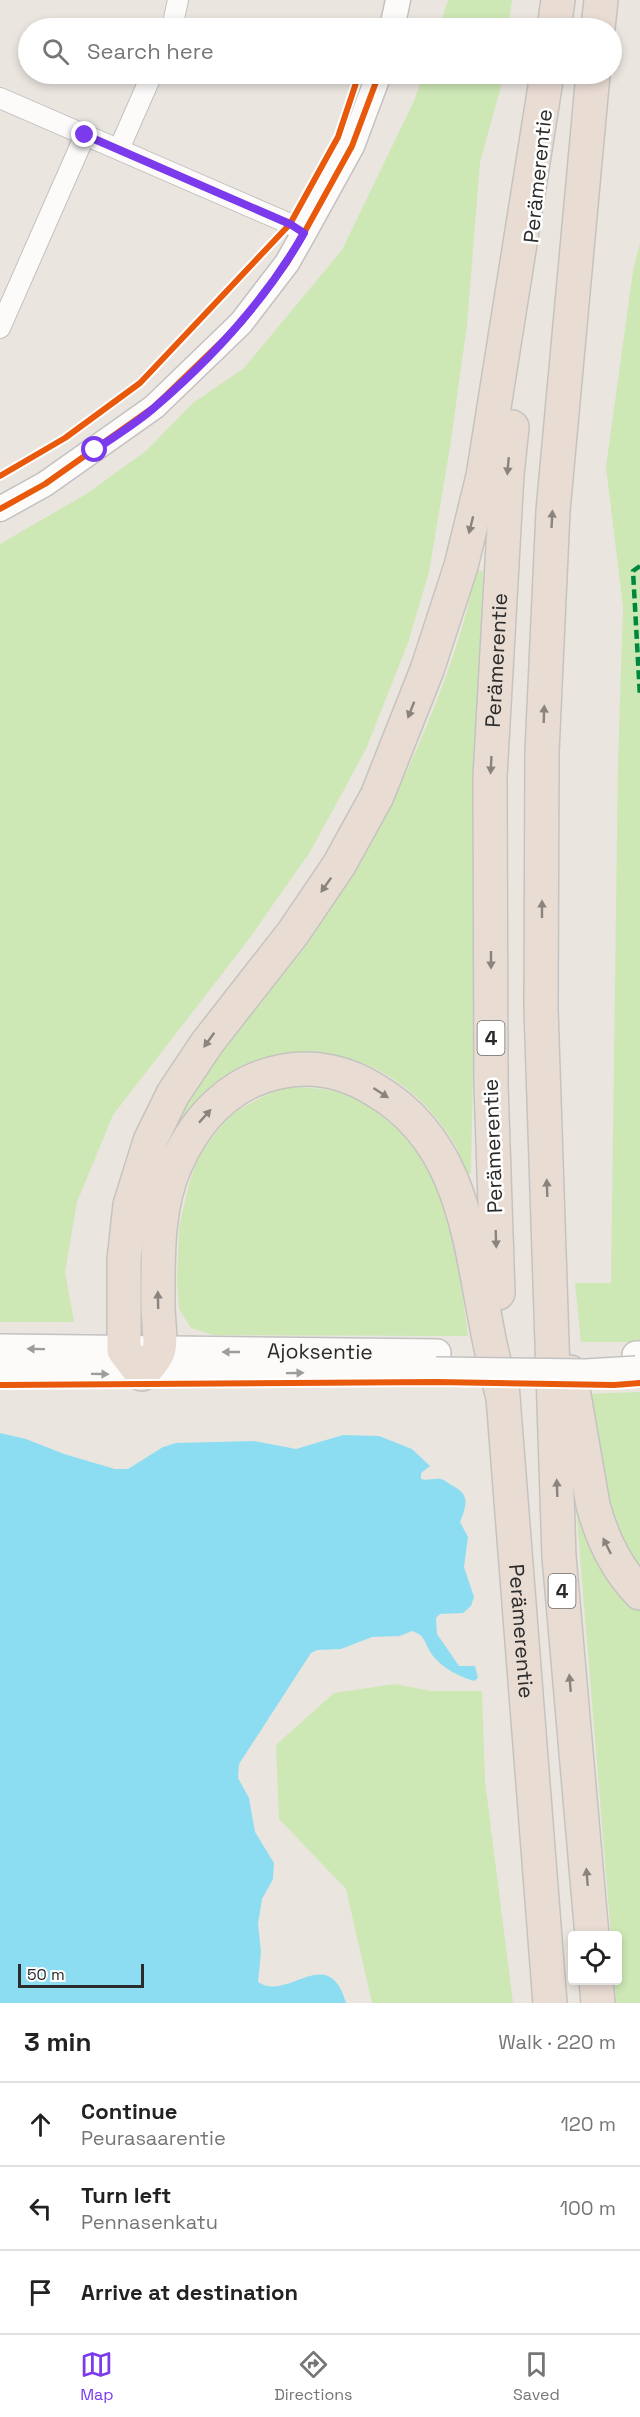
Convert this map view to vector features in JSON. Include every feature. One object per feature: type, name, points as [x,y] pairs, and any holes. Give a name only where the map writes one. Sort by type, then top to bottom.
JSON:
[{"type":"highway","points":[[555,18],[558,0]]},
{"type":"highway","points":[[599,18],[601,0]]},
{"type":"highway","points":[[142,1359],[124,1260],[130,1205],[150,1142],[173,1094],[207,1043],[292,933],[339,865],[377,796],[427,670],[461,566],[483,476],[546,84]]},
{"type":"highway","name":"Perämerentie","points":[[547,84],[507,474],[490,777],[491,1084],[502,1394],[550,2003]]},
{"type":"highway","name":"Perämerentie","points":[[592,84],[552,511],[542,752],[541,1008],[559,1556],[592,1931]]},
{"type":"highway","points":[[142,1359],[161,1215],[175,1165],[199,1124],[230,1092],[268,1074],[309,1068],[360,1080],[384,1095],[408,1114],[443,1162],[457,1189],[467,1222],[502,1394]]},
{"type":"highway","points":[[549,1246],[593,1505],[607,1546],[624,1577],[640,1593]]},
{"type":"highway","points":[[596,1985],[598,2003]]},
{"type":"main road","name":"Ajoksentie","points":[[0,1348],[142,1359],[436,1362],[583,1356],[638,1362]]},
{"type":"main road","name":"Ajoksentie","points":[[0,1371],[142,1359]]},
{"type":"street","points":[[174,18],[178,0]]},
{"type":"street","points":[[394,18],[398,0]]},
{"type":"street","points":[[119,150],[148,84]]},
{"type":"street","points":[[0,509],[70,467],[154,407],[241,323],[287,263],[304,233],[352,147],[375,84]]},
{"type":"street","points":[[0,98],[290,224],[304,233]]},
{"type":"street","points":[[0,328],[85,135]]},
{"type":"green space","points":[[448,0],[512,0],[509,18],[442,18]]},
{"type":"green space","points":[[420,84],[501,84],[480,162],[467,325],[450,447],[429,572],[408,643],[366,749],[310,852],[249,939],[113,1115],[77,1202],[65,1272],[74,1322],[0,1322],[0,544],[88,493],[147,450],[193,403],[244,368],[342,250]]},
{"type":"green space","points":[[640,243],[640,1342],[581,1342],[575,1283],[611,1283],[618,761],[623,607],[606,467],[633,271]]},
{"type":"green space","points":[[475,570],[483,571],[471,1173],[467,1175],[453,1141],[417,1097],[387,1075],[370,1066],[330,1055],[263,1062],[233,1073],[213,1086],[199,1101],[166,1153],[172,1131],[188,1101],[219,1056],[326,915],[379,826],[410,764],[443,684],[464,620]]},
{"type":"green space","points":[[302,1087],[337,1091],[356,1097],[386,1115],[410,1139],[429,1167],[452,1233],[468,1336],[213,1335],[191,1328],[179,1309],[177,1281],[179,1227],[198,1157],[234,1112],[278,1089]]},
{"type":"green space","points":[[640,1392],[640,1574],[613,1530],[586,1394]]},
{"type":"green space","points":[[574,1483],[628,1600],[640,1610],[640,2003],[616,2003],[615,1985],[622,1985],[622,1931],[611,1931]]},
{"type":"green space","points":[[395,1684],[431,1691],[482,1691],[485,1781],[513,2003],[372,2003],[346,1889],[279,1819],[276,1745],[334,1693]]},
{"type":"water","points":[[0,1433],[26,1439],[64,1454],[115,1469],[128,1469],[163,1447],[176,1443],[254,1441],[296,1449],[343,1435],[379,1436],[412,1449],[430,1466],[421,1473],[421,1479],[442,1479],[463,1493],[466,1501],[460,1522],[468,1537],[464,1567],[474,1597],[471,1606],[463,1613],[440,1614],[436,1618],[437,1634],[459,1666],[475,1666],[478,1678],[474,1681],[457,1674],[437,1661],[423,1638],[412,1631],[400,1636],[372,1637],[341,1649],[317,1650],[311,1653],[239,1764],[238,1778],[249,1798],[255,1832],[274,1863],[273,1879],[262,1899],[258,1924],[261,1952],[258,1982],[270,1986],[318,1975],[329,1977],[338,1985],[346,2003],[0,2003]]},
{"type":"marked path","points":[[640,566],[633,571],[640,697]]},
{"type":"cycle path","points":[[0,476],[65,438],[140,383],[290,224],[338,137],[356,84]]},
{"type":"cycle path","points":[[0,509],[45,484],[154,407],[241,323],[287,263],[304,233],[352,146],[375,84]]},
{"type":"cycle path","points":[[0,1385],[436,1382],[614,1385],[640,1383]]},
{"type":"route","points":[[85,135],[290,224],[304,233],[287,263],[241,323],[154,407],[95,450]]}]
